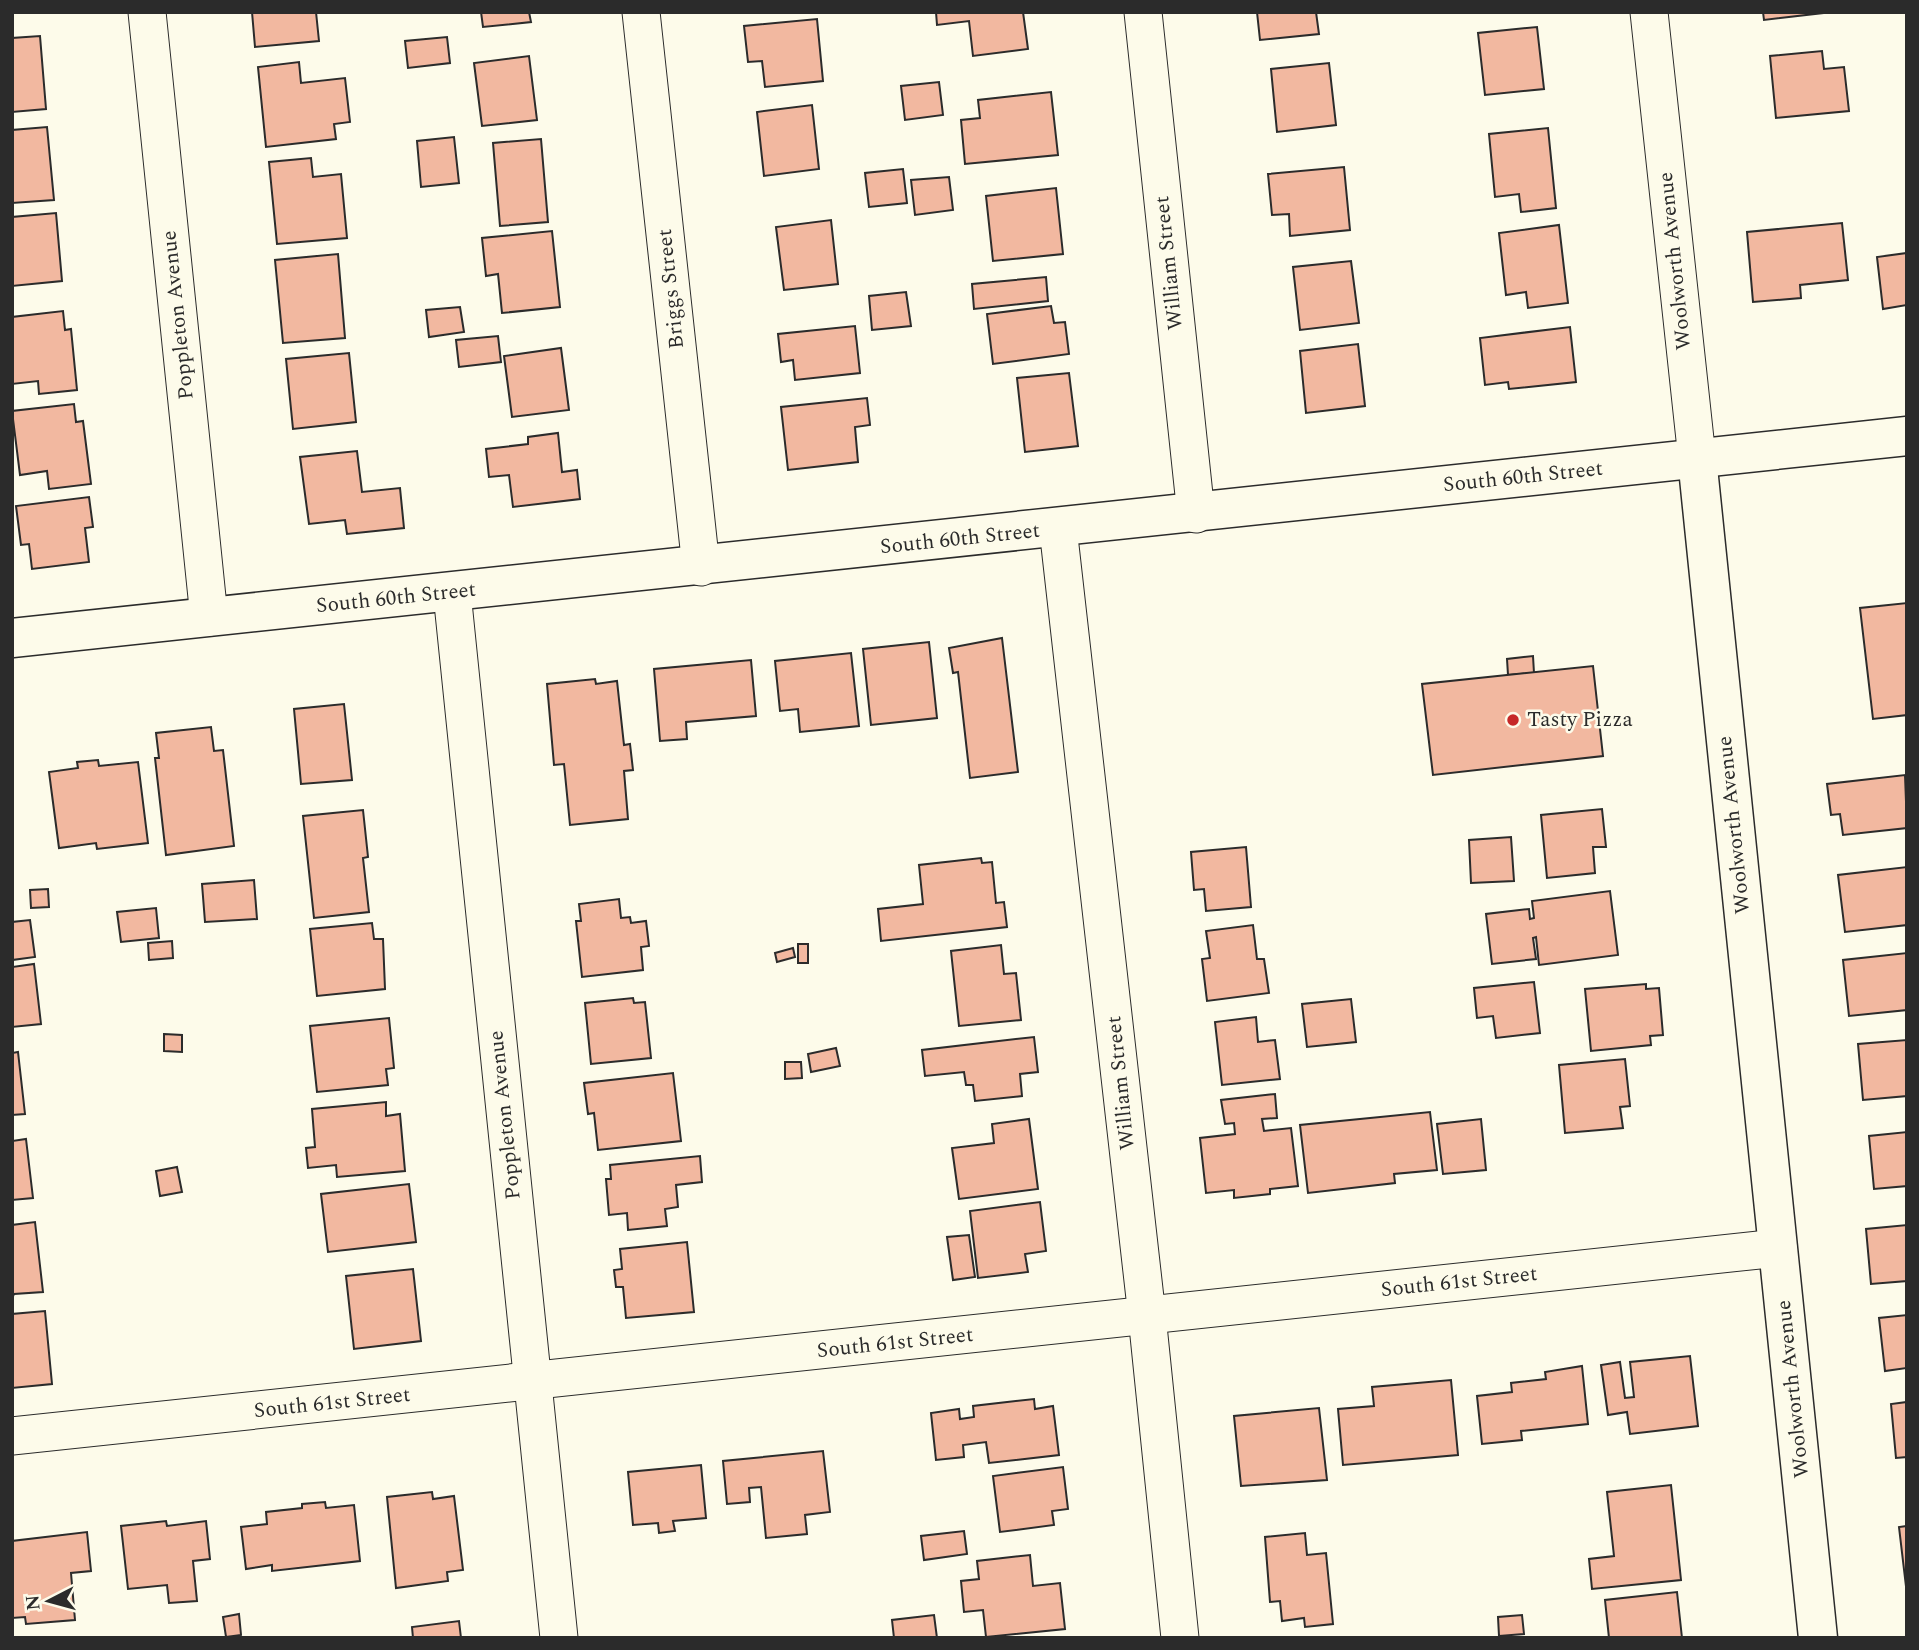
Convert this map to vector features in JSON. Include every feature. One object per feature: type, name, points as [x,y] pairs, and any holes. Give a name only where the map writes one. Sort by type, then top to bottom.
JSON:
[{"type":"main road","name":"South 60th Street","points":[[12,638],[701,567],[1907,436]]},
{"type":"main road","name":"Woolworth Avenue","points":[[1697,458],[1818,1638]]},
{"type":"street","name":"Poppleton Avenue","points":[[146,12],[209,617]]},
{"type":"street","name":"Briggs Street","points":[[641,12],[701,567]]},
{"type":"street","name":"William Street","points":[[1143,12],[1196,514]]},
{"type":"street","name":"Woolworth Avenue","points":[[1648,12],[1697,458]]},
{"type":"street","name":"William Street","points":[[1058,528],[1147,1316],[1180,1638]]},
{"type":"street","name":"Poppleton Avenue","points":[[452,593],[559,1638]]},
{"type":"street","name":"South 61st Street","points":[[12,1436],[1778,1248]]},
{"type":"building","points":[[252,12],[316,12],[319,41],[255,47]]},
{"type":"building","points":[[481,12],[529,12],[531,22],[483,27]]},
{"type":"building","points":[[936,12],[1023,12],[1028,49],[973,56],[969,21],[937,25]]},
{"type":"building","points":[[1257,12],[1316,12],[1319,34],[1260,40]]},
{"type":"building","points":[[1763,12],[1823,12],[1823,13],[1764,20]]},
{"type":"building","points":[[817,19],[823,81],[765,87],[762,61],[748,62],[744,26]]},
{"type":"building","points":[[1537,27],[1544,89],[1485,95],[1478,33]]},
{"type":"building","points":[[40,36],[46,109],[12,112],[12,38]]},
{"type":"building","points":[[447,37],[450,63],[408,68],[405,41]]},
{"type":"building","points":[[1822,51],[1824,69],[1844,67],[1849,111],[1776,118],[1770,56]]},
{"type":"building","points":[[529,56],[537,120],[482,126],[474,63]]},
{"type":"building","points":[[299,62],[301,83],[345,78],[350,122],[334,124],[336,139],[266,147],[258,67]]},
{"type":"building","points":[[1329,63],[1336,125],[1277,132],[1271,69]]},
{"type":"building","points":[[939,82],[943,115],[905,120],[901,86]]},
{"type":"building","points":[[1051,92],[1058,155],[965,164],[961,120],[980,118],[978,100]]},
{"type":"building","points":[[812,105],[819,169],[764,176],[757,112]]},
{"type":"building","points":[[47,127],[54,200],[12,203],[12,130]]},
{"type":"building","points":[[1548,128],[1556,208],[1521,212],[1519,194],[1495,197],[1489,134]]},
{"type":"building","points":[[454,137],[459,183],[421,187],[417,141]]},
{"type":"building","points":[[541,139],[548,222],[500,226],[493,143]]},
{"type":"building","points":[[311,158],[313,177],[341,174],[347,238],[277,244],[269,162]]},
{"type":"building","points":[[1344,167],[1350,230],[1290,236],[1289,214],[1272,215],[1268,174]]},
{"type":"building","points":[[903,169],[907,203],[869,207],[865,173]]},
{"type":"building","points":[[949,177],[953,210],[915,215],[911,180]]},
{"type":"building","points":[[1056,188],[1063,254],[993,261],[986,196]]},
{"type":"building","points":[[56,213],[62,281],[12,286],[12,217]]},
{"type":"building","points":[[831,220],[838,284],[784,290],[776,227]]},
{"type":"building","points":[[1842,223],[1848,280],[1800,285],[1801,298],[1753,302],[1747,232]]},
{"type":"building","points":[[1559,225],[1568,303],[1528,308],[1526,292],[1506,295],[1499,233]]},
{"type":"building","points":[[552,231],[560,307],[502,313],[498,274],[486,276],[482,238]]},
{"type":"building","points":[[1907,253],[1907,305],[1883,309],[1877,257]]},
{"type":"building","points":[[338,254],[345,338],[283,343],[275,260]]},
{"type":"building","points":[[1351,261],[1359,323],[1300,330],[1293,267]]},
{"type":"building","points":[[1046,277],[1048,301],[974,309],[972,284]]},
{"type":"building","points":[[906,292],[911,326],[872,330],[869,296]]},
{"type":"building","points":[[1051,306],[1054,323],[1065,322],[1069,354],[993,364],[987,314]]},
{"type":"building","points":[[460,307],[464,332],[429,337],[426,310]]},
{"type":"building","points":[[63,311],[65,330],[71,329],[77,390],[39,394],[38,381],[12,384],[12,317]]},
{"type":"building","points":[[855,326],[860,373],[795,380],[793,360],[781,362],[778,334]]},
{"type":"building","points":[[1570,327],[1576,382],[1509,389],[1508,382],[1485,385],[1480,338]]},
{"type":"building","points":[[498,336],[501,362],[459,367],[456,340]]},
{"type":"building","points":[[1358,344],[1365,406],[1306,413],[1300,351]]},
{"type":"building","points":[[561,348],[569,410],[512,417],[504,356]]},
{"type":"building","points":[[349,353],[356,422],[293,429],[286,359]]},
{"type":"building","points":[[1069,373],[1078,446],[1025,452],[1017,378]]},
{"type":"building","points":[[867,398],[870,425],[855,427],[858,462],[788,470],[781,407]]},
{"type":"building","points":[[74,404],[76,422],[83,421],[91,484],[49,489],[47,471],[20,475],[12,411]]},
{"type":"building","points":[[558,433],[562,472],[577,470],[580,499],[513,507],[509,475],[489,477],[486,449],[528,444],[528,437]]},
{"type":"building","points":[[357,451],[362,492],[400,488],[404,528],[347,534],[345,520],[309,524],[300,457]]},
{"type":"building","points":[[89,497],[93,527],[85,528],[89,562],[32,569],[29,544],[21,545],[16,506]]},
{"type":"building","points":[[1907,603],[1907,715],[1873,719],[1860,608]]},
{"type":"building","points":[[1002,638],[1018,772],[970,778],[958,672],[953,673],[949,648]]},
{"type":"building","points":[[929,642],[937,718],[871,725],[863,649]]},
{"type":"building","points":[[851,653],[859,726],[800,732],[798,709],[780,711],[775,661]]},
{"type":"building","points":[[1533,656],[1534,673],[1508,675],[1507,659]]},
{"type":"building","points":[[751,660],[756,716],[686,722],[687,739],[660,741],[654,669]]},
{"type":"building","name":"Tasty Pizza","points":[[1593,666],[1603,756],[1433,775],[1422,684]]},
{"type":"building","points":[[595,679],[596,684],[617,681],[624,745],[630,744],[633,770],[624,771],[628,819],[570,825],[564,764],[554,765],[547,684]]},
{"type":"building","points":[[344,704],[352,780],[301,784],[294,709]]},
{"type":"building","points":[[211,727],[214,751],[223,750],[234,846],[166,855],[155,758],[159,758],[156,733]]},
{"type":"building","points":[[98,760],[99,766],[138,762],[148,843],[97,849],[96,843],[59,848],[49,772],[78,768],[77,762]]},
{"type":"building","points":[[1905,775],[1907,828],[1843,835],[1840,814],[1831,815],[1827,784]]},
{"type":"building","points":[[1602,809],[1606,847],[1593,847],[1595,873],[1547,878],[1541,815]]},
{"type":"building","points":[[363,810],[368,857],[363,858],[369,912],[314,918],[303,816]]},
{"type":"building","points":[[1511,837],[1514,881],[1471,883],[1469,840]]},
{"type":"building","points":[[1246,847],[1251,907],[1206,911],[1204,889],[1194,890],[1191,852]]},
{"type":"building","points":[[981,858],[982,863],[992,862],[996,903],[1004,902],[1007,927],[881,941],[878,909],[923,904],[919,865]]},
{"type":"building","points":[[1907,867],[1907,925],[1845,932],[1838,875]]},
{"type":"building","points":[[254,880],[257,919],[205,922],[202,884]]},
{"type":"building","points":[[48,889],[49,907],[31,908],[30,890]]},
{"type":"building","points":[[1610,891],[1618,955],[1539,965],[1536,937],[1533,938],[1536,959],[1492,964],[1486,914],[1529,909],[1530,919],[1534,918],[1532,901]]},
{"type":"building","points":[[619,899],[621,918],[630,917],[631,923],[646,921],[649,946],[641,947],[643,970],[582,977],[576,921],[581,921],[579,904]]},
{"type":"building","points":[[156,908],[159,938],[121,942],[117,912]]},
{"type":"building","points":[[30,920],[35,957],[12,960],[12,922]]},
{"type":"building","points":[[372,923],[374,939],[383,939],[385,989],[317,996],[310,929]]},
{"type":"building","points":[[1253,925],[1257,959],[1264,959],[1269,993],[1207,1001],[1202,959],[1210,958],[1206,931]]},
{"type":"building","points":[[172,941],[173,958],[149,960],[148,943]]},
{"type":"building","points":[[798,944],[808,944],[808,963],[798,963]]},
{"type":"building","points":[[1001,945],[1004,974],[1016,973],[1021,1020],[959,1026],[951,951]]},
{"type":"building","points":[[793,948],[795,957],[777,962],[775,953]]},
{"type":"building","points":[[1907,953],[1907,1010],[1849,1016],[1843,960]]},
{"type":"building","points":[[34,964],[41,1024],[12,1027],[12,967]]},
{"type":"building","points":[[1534,982],[1540,1033],[1496,1038],[1493,1016],[1477,1018],[1474,988]]},
{"type":"building","points":[[1646,984],[1646,989],[1659,988],[1663,1035],[1650,1036],[1651,1045],[1591,1051],[1585,989]]},
{"type":"building","points":[[633,998],[634,1003],[645,1002],[651,1058],[591,1064],[585,1003]]},
{"type":"building","points":[[1351,999],[1356,1042],[1307,1047],[1302,1004]]},
{"type":"building","points":[[1256,1017],[1258,1042],[1275,1040],[1280,1079],[1222,1085],[1215,1022]]},
{"type":"building","points":[[389,1018],[394,1068],[386,1069],[388,1085],[317,1092],[310,1026]]},
{"type":"building","points":[[164,1034],[182,1035],[182,1052],[164,1051]]},
{"type":"building","points":[[1034,1037],[1038,1072],[1020,1074],[1022,1096],[975,1101],[973,1085],[966,1085],[964,1072],[925,1076],[922,1050]]},
{"type":"building","points":[[1907,1040],[1907,1096],[1863,1100],[1858,1044]]},
{"type":"building","points":[[836,1048],[840,1066],[811,1072],[808,1054]]},
{"type":"building","points":[[18,1052],[25,1114],[12,1115],[12,1053]]},
{"type":"building","points":[[1625,1059],[1630,1106],[1620,1107],[1623,1128],[1565,1133],[1559,1065]]},
{"type":"building","points":[[785,1062],[801,1062],[802,1078],[785,1079]]},
{"type":"building","points":[[673,1073],[681,1141],[598,1150],[594,1113],[588,1114],[584,1083]]},
{"type":"building","points":[[1275,1094],[1277,1118],[1262,1119],[1264,1131],[1291,1128],[1298,1186],[1270,1189],[1270,1194],[1234,1198],[1234,1190],[1206,1193],[1200,1138],[1235,1134],[1234,1123],[1225,1124],[1221,1100]]},
{"type":"building","points":[[386,1102],[386,1116],[400,1114],[405,1171],[337,1177],[336,1165],[308,1168],[306,1148],[315,1147],[312,1109]]},
{"type":"building","points":[[1430,1112],[1437,1170],[1394,1174],[1395,1183],[1308,1193],[1300,1125]]},
{"type":"building","points":[[1029,1119],[1038,1189],[959,1199],[952,1148],[994,1143],[992,1124]]},
{"type":"building","points":[[1481,1119],[1486,1170],[1443,1174],[1437,1124]]},
{"type":"building","points":[[1907,1132],[1907,1186],[1874,1189],[1869,1136]]},
{"type":"building","points":[[26,1139],[33,1198],[12,1200],[12,1141]]},
{"type":"building","points":[[700,1156],[702,1182],[676,1185],[678,1207],[665,1209],[667,1226],[628,1230],[627,1213],[609,1215],[606,1179],[611,1179],[610,1165]]},
{"type":"building","points":[[177,1167],[182,1192],[160,1196],[156,1171]]},
{"type":"building","points":[[409,1184],[416,1242],[328,1252],[321,1194]]},
{"type":"building","points":[[1040,1202],[1046,1251],[1025,1254],[1028,1272],[978,1278],[970,1211]]},
{"type":"building","points":[[35,1222],[43,1292],[14,1294],[12,1299],[12,1225]]},
{"type":"building","points":[[1907,1225],[1907,1281],[1871,1284],[1866,1229]]},
{"type":"building","points":[[969,1235],[975,1277],[953,1280],[947,1237]]},
{"type":"building","points":[[687,1242],[694,1312],[626,1318],[623,1287],[616,1287],[614,1270],[622,1269],[620,1249]]},
{"type":"building","points":[[413,1269],[421,1341],[354,1349],[346,1276]]},
{"type":"building","points":[[45,1311],[52,1384],[12,1388],[12,1314]]},
{"type":"building","points":[[1907,1315],[1907,1368],[1885,1371],[1879,1318]]},
{"type":"building","points":[[1690,1356],[1698,1426],[1630,1434],[1627,1412],[1608,1415],[1601,1365],[1620,1362],[1625,1398],[1634,1397],[1630,1362]]},
{"type":"building","points":[[1582,1366],[1588,1424],[1521,1431],[1522,1440],[1482,1444],[1477,1396],[1512,1392],[1511,1383],[1546,1379],[1545,1372]]},
{"type":"building","points":[[1451,1380],[1458,1455],[1343,1465],[1338,1409],[1374,1406],[1372,1387]]},
{"type":"building","points":[[1034,1399],[1035,1409],[1053,1406],[1059,1455],[989,1463],[986,1442],[963,1445],[964,1457],[936,1460],[931,1413],[959,1409],[960,1419],[974,1417],[973,1406]]},
{"type":"building","points":[[1907,1402],[1907,1457],[1896,1458],[1891,1404]]},
{"type":"building","points":[[1319,1408],[1327,1480],[1241,1486],[1234,1416]]},
{"type":"building","points":[[823,1451],[830,1512],[805,1515],[807,1534],[766,1538],[761,1487],[749,1488],[750,1502],[727,1504],[723,1461]]},
{"type":"building","points":[[701,1465],[706,1518],[673,1521],[675,1531],[659,1533],[658,1523],[633,1525],[628,1472]]},
{"type":"building","points":[[1063,1467],[1068,1509],[1052,1511],[1054,1525],[1000,1532],[993,1476]]},
{"type":"building","points":[[1671,1485],[1681,1580],[1592,1589],[1589,1559],[1614,1556],[1607,1492]]},
{"type":"building","points":[[432,1492],[433,1499],[454,1496],[463,1570],[447,1572],[448,1581],[396,1588],[387,1497]]},
{"type":"building","points":[[325,1502],[326,1508],[354,1505],[360,1561],[272,1571],[272,1565],[246,1569],[241,1527],[267,1524],[266,1512]]},
{"type":"building","points":[[166,1521],[167,1526],[206,1521],[210,1559],[193,1561],[197,1601],[169,1603],[167,1585],[128,1589],[121,1526]]},
{"type":"building","points":[[1907,1526],[1907,1595],[1899,1527]]},
{"type":"building","points":[[964,1531],[967,1554],[924,1560],[921,1536]]},
{"type":"building","points":[[87,1532],[91,1571],[71,1573],[75,1620],[26,1624],[25,1617],[12,1618],[12,1541]]},
{"type":"building","points":[[1305,1533],[1307,1555],[1326,1553],[1333,1624],[1305,1627],[1304,1618],[1282,1621],[1280,1601],[1270,1602],[1265,1537]]},
{"type":"building","points":[[1030,1555],[1033,1586],[1060,1583],[1065,1629],[986,1637],[983,1610],[964,1612],[961,1581],[979,1579],[977,1561]]},
{"type":"building","points":[[1677,1592],[1682,1638],[1609,1638],[1605,1600]]},
{"type":"building","points":[[239,1614],[241,1635],[226,1637],[223,1617]]},
{"type":"building","points":[[934,1615],[937,1638],[894,1638],[892,1620]]},
{"type":"building","points":[[1522,1615],[1524,1634],[1499,1636],[1498,1617]]},
{"type":"building","points":[[459,1621],[461,1638],[413,1638],[412,1627]]},
{"type":"place","name":"Tasty Pizza","points":[[1513,720]]}]
